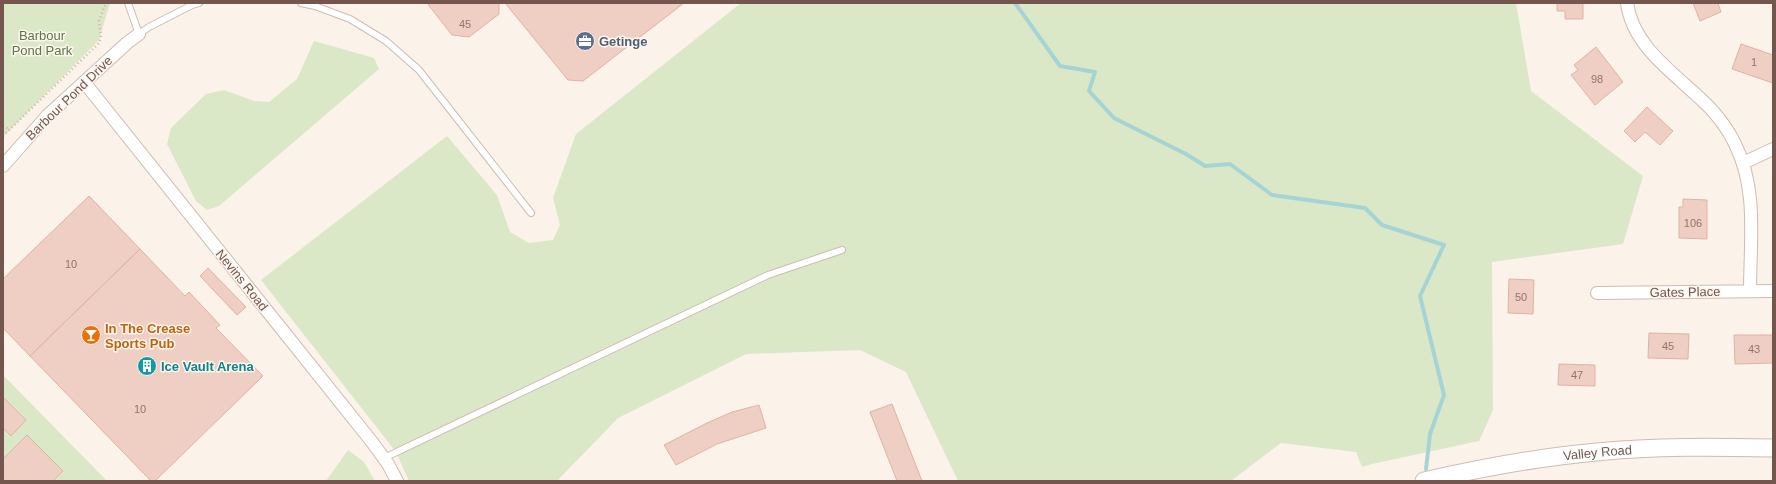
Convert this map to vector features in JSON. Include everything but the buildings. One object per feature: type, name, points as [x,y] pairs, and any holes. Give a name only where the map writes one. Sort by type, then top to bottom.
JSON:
[{"type":"main road","name":"Valley Road","points":[[1424,481],[1549,457],[1598,452],[1660,448],[1773,448]]},
{"type":"street","points":[[1627,3],[1632,22],[1641,38],[1652,53],[1711,109],[1728,132],[1743,162],[1749,186],[1751,210],[1750,291]]},
{"type":"street","name":"Barbour Pond Drive","points":[[3,166],[47,116],[138,34]]},
{"type":"street","name":"Nevins Road","points":[[84,82],[384,458],[397,481]]},
{"type":"street","points":[[1743,162],[1773,149]]},
{"type":"street","name":"Gates Place","points":[[1597,293],[1773,291]]},
{"type":"lane","points":[[128,3],[138,34],[192,5],[199,3]]},
{"type":"lane","points":[[303,3],[350,19],[386,41],[419,70],[531,213]]},
{"type":"lane","points":[[384,458],[768,275],[842,250]]},
{"type":"path","points":[[3,136],[98,44],[101,37],[99,21],[106,3]]},
{"type":"path","points":[[3,126],[9,130]]},
{"type":"green space","name":"Barbour Pond Park","points":[[3,3],[110,3],[99,40],[3,137]]},
{"type":"green space","points":[[741,3],[1516,3],[1531,91],[1643,176],[1623,244],[1492,262],[1493,410],[1479,441],[1362,467],[1356,452],[1281,443],[1231,481],[958,481],[906,372],[860,350],[746,354],[618,418],[557,481],[409,481],[396,452],[261,280],[447,136],[497,195],[510,232],[529,243],[553,240],[560,225],[553,198],[576,134]]},
{"type":"green space","points":[[314,41],[374,58],[379,69],[219,206],[207,210],[196,201],[167,144],[171,128],[206,94],[224,90],[254,101],[269,102],[297,79]]},
{"type":"green space","points":[[3,375],[107,481],[3,481]]},
{"type":"green space","points":[[348,450],[364,462],[375,481],[326,481]]},
{"type":"waterway","points":[[1015,3],[1060,66],[1095,72],[1089,91],[1114,118],[1186,154],[1205,166],[1230,164],[1272,195],[1365,208],[1382,225],[1444,245],[1420,296],[1444,395],[1430,434],[1426,469]]},
{"type":"place","name":"Getinge","points":[[585,41]]},
{"type":"place","name":"In The Crease Sports Pub","points":[[91,335]]},
{"type":"place","name":"Ice Vault Arena","points":[[147,366]]}]
